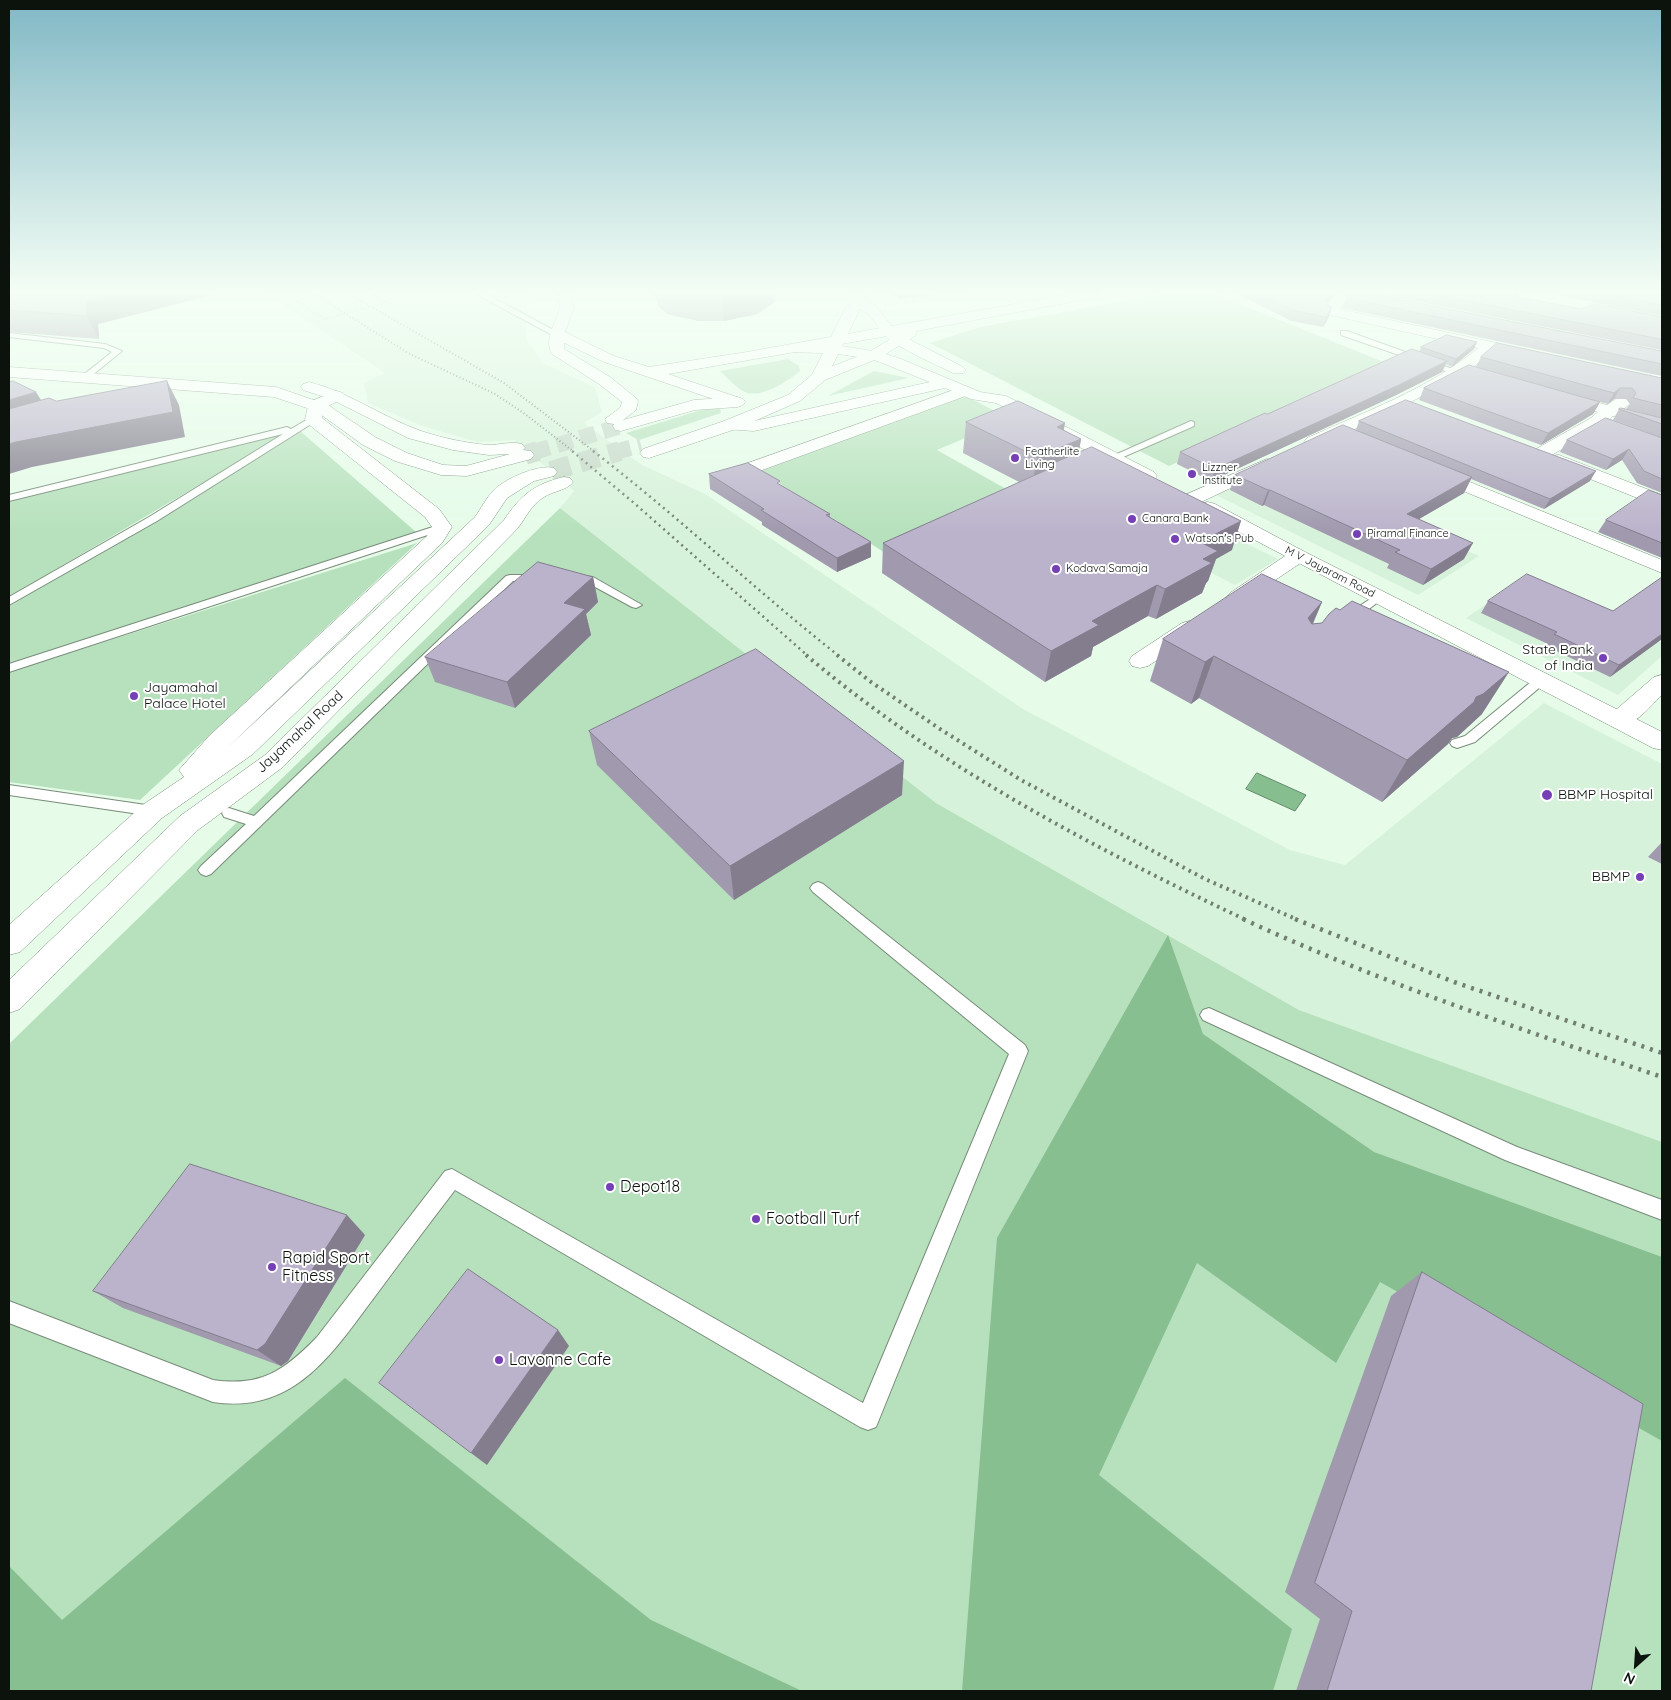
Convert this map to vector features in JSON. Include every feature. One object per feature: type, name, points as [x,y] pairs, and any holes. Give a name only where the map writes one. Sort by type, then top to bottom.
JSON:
[{"type":"street","points":[[92,373],[151,387],[172,384],[276,392],[432,513],[442,527],[436,539],[218,742],[153,811]]},
{"type":"street","points":[[98,373],[293,382],[337,396],[414,434],[453,445],[489,450],[521,451],[467,471],[441,470],[401,457],[309,417]]},
{"type":"street","points":[[590,373],[621,391],[630,401],[628,410],[617,423],[694,405],[737,402],[828,373]]},
{"type":"street","points":[[653,373],[737,402]]},
{"type":"street","points":[[737,402],[732,411],[645,449],[730,425],[794,398],[819,377],[821,373]]},
{"type":"street","name":"M V Jayaram Road","points":[[925,373],[947,382],[970,382]]},
{"type":"street","name":"M V Jayaram Road","points":[[956,373],[970,382],[977,396],[1000,399],[1298,556],[1662,742]]},
{"type":"street","points":[[1300,448],[1401,401],[1454,373]]},
{"type":"street","points":[[1471,373],[1479,375]]},
{"type":"street","points":[[1634,377],[1659,378]]},
{"type":"street","points":[[1542,453],[1603,417],[1659,378]]},
{"type":"street","points":[[730,425],[754,426],[947,382]]},
{"type":"street","points":[[726,477],[970,382]]},
{"type":"street","points":[[1544,393],[1603,417],[1662,424]]},
{"type":"street","points":[[309,417],[337,396]]},
{"type":"street","points":[[1401,401],[1418,408]]},
{"type":"street","points":[[1603,417],[1616,429]]},
{"type":"street","points":[[1336,431],[1354,439]]},
{"type":"street","points":[[1524,446],[1662,502]]},
{"type":"street","points":[[1177,491],[1282,457]]},
{"type":"street","points":[[1418,465],[1662,567]]},
{"type":"street","name":"Jayamahal Road","points":[[9,943],[153,811],[244,748],[482,521],[500,494],[528,477],[557,476],[546,488],[527,500],[511,524],[274,761],[188,823],[9,1000]]},
{"type":"street","points":[[1140,661],[1298,556]]},
{"type":"street","points":[[1620,720],[1662,682]]},
{"type":"lane","points":[[130,391],[151,387]]},
{"type":"lane","points":[[9,498],[309,417]]},
{"type":"lane","points":[[9,602],[153,519],[309,417]]},
{"type":"lane","points":[[1090,468],[1191,424]]},
{"type":"lane","points":[[9,668],[442,527]]},
{"type":"lane","points":[[206,870],[510,578],[589,578],[636,605]]},
{"type":"lane","points":[[1341,624],[1378,597]]},
{"type":"lane","points":[[1457,743],[1470,739],[1541,680]]},
{"type":"lane","points":[[9,790],[153,811]]},
{"type":"lane","points":[[229,813],[257,822]]},
{"type":"lane","points":[[9,1312],[213,1391],[238,1394],[264,1390],[287,1380],[307,1364],[325,1345],[452,1178],[868,1419],[1019,1051],[818,888]]},
{"type":"lane","points":[[1209,1015],[1512,1154],[1662,1210]]},
{"type":"shaded area","points":[[384,373],[565,373],[595,387],[602,412],[584,423],[642,465],[705,494],[1023,709],[1290,850],[1345,865],[1544,703],[1662,764],[1662,1142],[1299,1010],[936,803],[560,508],[574,491],[514,440],[478,442],[422,426],[368,403],[364,383]]},
{"type":"shaded area","points":[[722,373],[797,373],[782,384],[759,393],[751,394],[745,392]]},
{"type":"shaded area","points":[[870,373],[886,373],[909,378],[828,396]]},
{"type":"shaded area","points":[[989,373],[1373,373],[1169,466]]},
{"type":"shaded area","points":[[962,394],[1010,419],[937,450],[1015,494],[885,553],[761,471]]},
{"type":"shaded area","points":[[711,407],[720,409],[721,413],[639,440],[626,433]]},
{"type":"shaded area","points":[[299,430],[416,532],[9,664],[9,606],[154,520]]},
{"type":"shaded area","points":[[287,433],[9,597],[9,500]]},
{"type":"shaded area","points":[[1271,464],[1479,556],[1418,595],[1210,492]]},
{"type":"shaded area","points":[[1094,470],[1278,559],[1235,585],[1050,490]]},
{"type":"shaded area","points":[[560,508],[936,803],[1299,1010],[1662,1142],[1662,1691],[9,1691],[9,1044]]},
{"type":"shaded area","points":[[417,543],[140,800],[9,782],[9,672]]},
{"type":"shaded area","points":[[1523,579],[1662,643],[1662,656],[1618,695],[1466,618]]},
{"type":"shaded area","points":[[1257,773],[1306,795],[1295,811],[1246,789]]},
{"type":"shaded area","points":[[1168,935],[1203,1034],[1374,1152],[1662,1257],[1662,1441],[1380,1282],[1336,1363],[1197,1263],[1099,1475],[1292,1629],[1273,1691],[962,1691],[997,1238]]},
{"type":"shaded area","points":[[345,1378],[651,1620],[802,1691],[9,1691],[9,1566],[62,1620]]},
{"type":"building","points":[[1358,373],[1422,373],[1215,469],[1180,452],[1265,413],[1267,414]]},
{"type":"building","points":[[1453,373],[1499,373],[1600,402],[1548,433],[1424,388]]},
{"type":"building","points":[[1541,373],[1640,373],[1662,378],[1662,405],[1633,398],[1636,393],[1632,388],[1620,388],[1614,393]]},
{"type":"building","points":[[13,381],[36,392],[9,400],[9,382]]},
{"type":"building","points":[[167,381],[173,412],[9,444],[9,409],[49,398],[56,401]]},
{"type":"building","points":[[1406,400],[1596,471],[1550,499],[1359,421]]},
{"type":"building","points":[[1018,401],[1065,423],[1057,427],[1081,439],[1037,457],[966,422]]},
{"type":"building","points":[[1619,409],[1662,418],[1662,424]]},
{"type":"building","points":[[1606,418],[1662,438],[1662,479],[1644,471],[1629,449],[1613,459],[1567,440]]},
{"type":"building","points":[[1343,425],[1472,477],[1407,514],[1473,543],[1431,569],[1395,552],[1400,550],[1235,475]]},
{"type":"building","points":[[1092,447],[1241,521],[1200,542],[1218,551],[1203,559],[1212,563],[1165,589],[1157,585],[1092,621],[1099,625],[1051,651],[883,543],[1051,468],[1047,466]]},
{"type":"building","points":[[748,463],[780,481],[777,483],[830,514],[826,515],[871,542],[837,558],[761,510],[764,509],[709,474]]},
{"type":"building","points":[[1649,490],[1662,495],[1662,543],[1606,520]]},
{"type":"building","points":[[538,562],[593,577],[564,603],[585,609],[507,682],[425,657]]},
{"type":"building","points":[[1262,574],[1322,602],[1308,618],[1312,624],[1322,623],[1336,608],[1340,610],[1352,601],[1509,672],[1483,694],[1476,697],[1474,702],[1407,760],[1214,656],[1205,662],[1163,639]]},
{"type":"building","points":[[1527,574],[1613,611],[1662,577],[1662,634],[1619,665],[1554,634],[1557,632],[1488,601]]},
{"type":"building","points":[[756,649],[904,761],[730,866],[589,731]]},
{"type":"building","points":[[190,1164],[347,1215],[265,1344],[257,1350],[93,1291]]},
{"type":"building","points":[[468,1269],[558,1330],[471,1453],[379,1383]]},
{"type":"building","points":[[1422,1272],[1643,1404],[1591,1691],[1327,1691],[1352,1611],[1315,1583]]},
{"type":"tunnel","points":[[534,452],[621,426]]},
{"type":"tunnel","points":[[615,452],[641,445]]},
{"type":"tunnel","points":[[525,455],[538,451]]},
{"type":"tunnel","points":[[551,471],[620,451]]},
{"type":"railway","points":[[451,373],[495,394],[525,414],[574,452]]},
{"type":"railway","points":[[487,373],[504,383],[595,452]]},
{"type":"railway","points":[[572,451],[808,656]]},
{"type":"railway","points":[[593,451],[839,656]]},
{"type":"railway","points":[[806,655],[908,733],[1017,802],[1131,863],[1246,920]]},
{"type":"railway","points":[[837,655],[871,682],[940,729],[1021,780],[1205,879],[1298,920]]},
{"type":"railway","points":[[1243,919],[1346,964],[1450,1004],[1662,1077]]},
{"type":"railway","points":[[1295,919],[1454,982],[1662,1053]]},
{"type":"place","name":"Featherlite Living","points":[[1015,458]]},
{"type":"place","name":"Lizzner Institute","points":[[1192,474]]},
{"type":"place","name":"Canara Bank","points":[[1132,519]]},
{"type":"place","name":"Piramal Finance","points":[[1357,534]]},
{"type":"place","name":"Watson's Pub","points":[[1175,539]]},
{"type":"place","name":"Kodava Samaja","points":[[1056,569]]},
{"type":"place","name":"State Bank of India","points":[[1603,658]]},
{"type":"place","name":"Jayamahal Palace Hotel","points":[[134,696]]},
{"type":"place","name":"BBMP Hospital","points":[[1547,795]]},
{"type":"place","name":"BBMP","points":[[1640,877]]},
{"type":"place","name":"Depot18","points":[[610,1187]]},
{"type":"place","name":"Football Turf","points":[[756,1219]]},
{"type":"place","name":"Rapid Sport Fitness","points":[[272,1267]]},
{"type":"place","name":"Lavonne Cafe","points":[[499,1360]]}]
